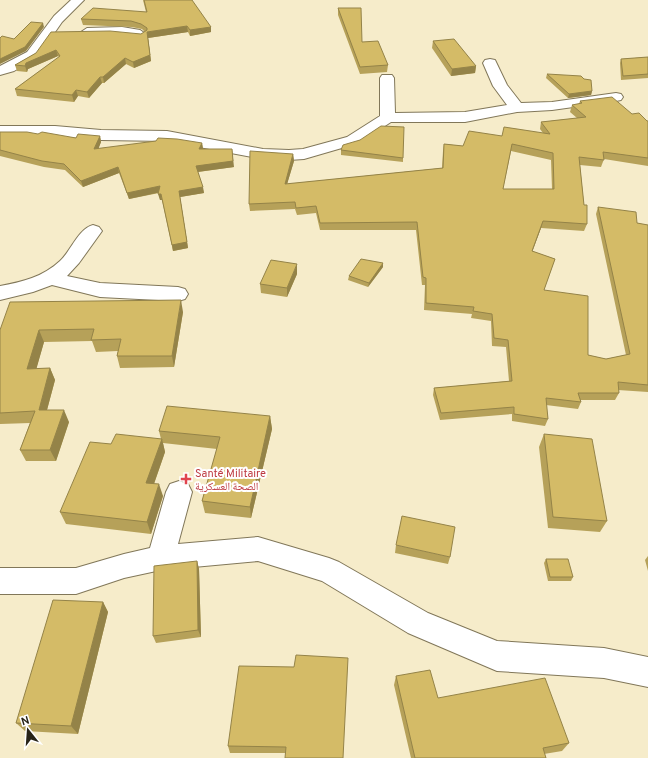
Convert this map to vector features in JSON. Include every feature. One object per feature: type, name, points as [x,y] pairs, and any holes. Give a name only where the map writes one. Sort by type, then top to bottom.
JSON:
[{"type":"street","points":[[0,71],[9,68],[32,55],[48,32],[78,0]]},
{"type":"street","points":[[78,32],[123,31],[137,32],[141,35]]},
{"type":"street","points":[[48,32],[63,32]]},
{"type":"street","points":[[490,63],[500,86],[517,108]]},
{"type":"street","points":[[386,78],[388,118]]},
{"type":"street","points":[[0,142],[6,132],[55,131],[101,135],[167,136],[276,156],[304,154],[353,140],[388,118],[464,116],[517,108],[552,106],[616,97]]},
{"type":"street","points":[[0,293],[23,289],[50,278],[65,267],[93,231]]},
{"type":"street","points":[[50,278],[100,290],[178,294]]},
{"type":"street","points":[[161,558],[179,492]]},
{"type":"street","points":[[0,581],[76,582],[124,566],[161,558],[258,549],[328,572],[418,623],[497,656],[604,663],[648,672]]},
{"type":"building","points":[[144,0],[192,0],[211,27],[190,30],[187,26],[147,32],[150,55],[133,62],[125,58],[103,77],[100,77],[87,92],[76,90],[72,95],[15,89],[60,56],[56,50],[26,63],[25,66],[15,65],[36,53],[51,32],[110,31],[141,34],[147,30],[147,28],[141,24],[131,21],[81,19],[93,8],[147,12]]},
{"type":"building","points":[[338,8],[361,8],[362,42],[378,41],[388,65],[360,67]]},
{"type":"building","points":[[31,22],[43,23],[25,47],[0,59],[0,38],[2,36],[14,39]]},
{"type":"building","points":[[454,39],[476,66],[452,69],[433,41]]},
{"type":"building","points":[[648,57],[648,74],[623,76],[621,59]]},
{"type":"building","points":[[547,74],[581,76],[584,79],[591,80],[592,91],[569,94]]},
{"type":"building","points":[[612,97],[632,114],[639,113],[648,121],[648,158],[603,152],[604,160],[579,157],[584,205],[587,205],[587,224],[543,221],[532,251],[555,259],[544,290],[588,296],[588,355],[606,359],[630,354],[598,207],[636,212],[637,223],[648,225],[648,385],[618,382],[619,393],[578,393],[581,402],[546,398],[548,419],[514,414],[514,407],[441,413],[434,388],[512,381],[508,340],[494,338],[492,314],[473,311],[474,307],[426,303],[426,278],[423,277],[417,222],[320,223],[316,206],[296,208],[295,202],[249,204],[250,151],[293,154],[285,184],[443,168],[444,144],[463,146],[469,131],[502,136],[504,127],[550,134],[541,122],[586,117],[572,105],[582,103],[580,101]],"holes":[[[512,144],[553,153],[554,189],[503,189]]]},
{"type":"building","points":[[381,126],[404,127],[403,158],[341,150],[343,145],[360,140]]},
{"type":"building","points":[[0,132],[27,132],[38,134],[42,132],[76,138],[78,134],[100,136],[94,149],[156,141],[158,138],[177,139],[202,143],[199,149],[232,149],[233,161],[196,166],[203,187],[179,191],[187,242],[172,245],[161,194],[158,194],[160,186],[127,193],[118,167],[81,181],[64,164],[42,161],[0,150]]},
{"type":"building","points":[[361,259],[383,263],[369,283],[349,276]]},
{"type":"building","points":[[271,260],[297,264],[287,288],[260,284]]},
{"type":"building","points":[[181,300],[172,356],[117,356],[121,339],[91,340],[94,329],[39,330],[27,369],[50,368],[39,410],[64,410],[50,450],[20,450],[35,411],[0,413],[0,330],[10,302]]},
{"type":"building","points":[[167,406],[270,416],[250,507],[202,501],[220,437],[159,431]]},
{"type":"building","points":[[116,434],[162,439],[146,483],[159,484],[147,522],[60,512],[90,442],[111,444]]},
{"type":"building","points":[[544,434],[592,439],[607,521],[553,517]]},
{"type":"building","points":[[402,516],[455,527],[450,557],[396,545]]},
{"type":"building","points":[[546,559],[568,559],[573,577],[550,577]]},
{"type":"building","points":[[197,561],[198,630],[153,636],[154,566]]},
{"type":"building","points":[[53,600],[103,602],[71,726],[16,723]]},
{"type":"building","points":[[296,655],[348,658],[343,758],[285,758],[286,747],[228,746],[239,666],[294,667]]},
{"type":"building","points":[[430,670],[438,698],[545,678],[569,743],[543,748],[546,758],[415,758],[396,676]]},
{"type":"place","name":"Santé Militaire الصحة العسكرية","points":[[186,479]]}]
